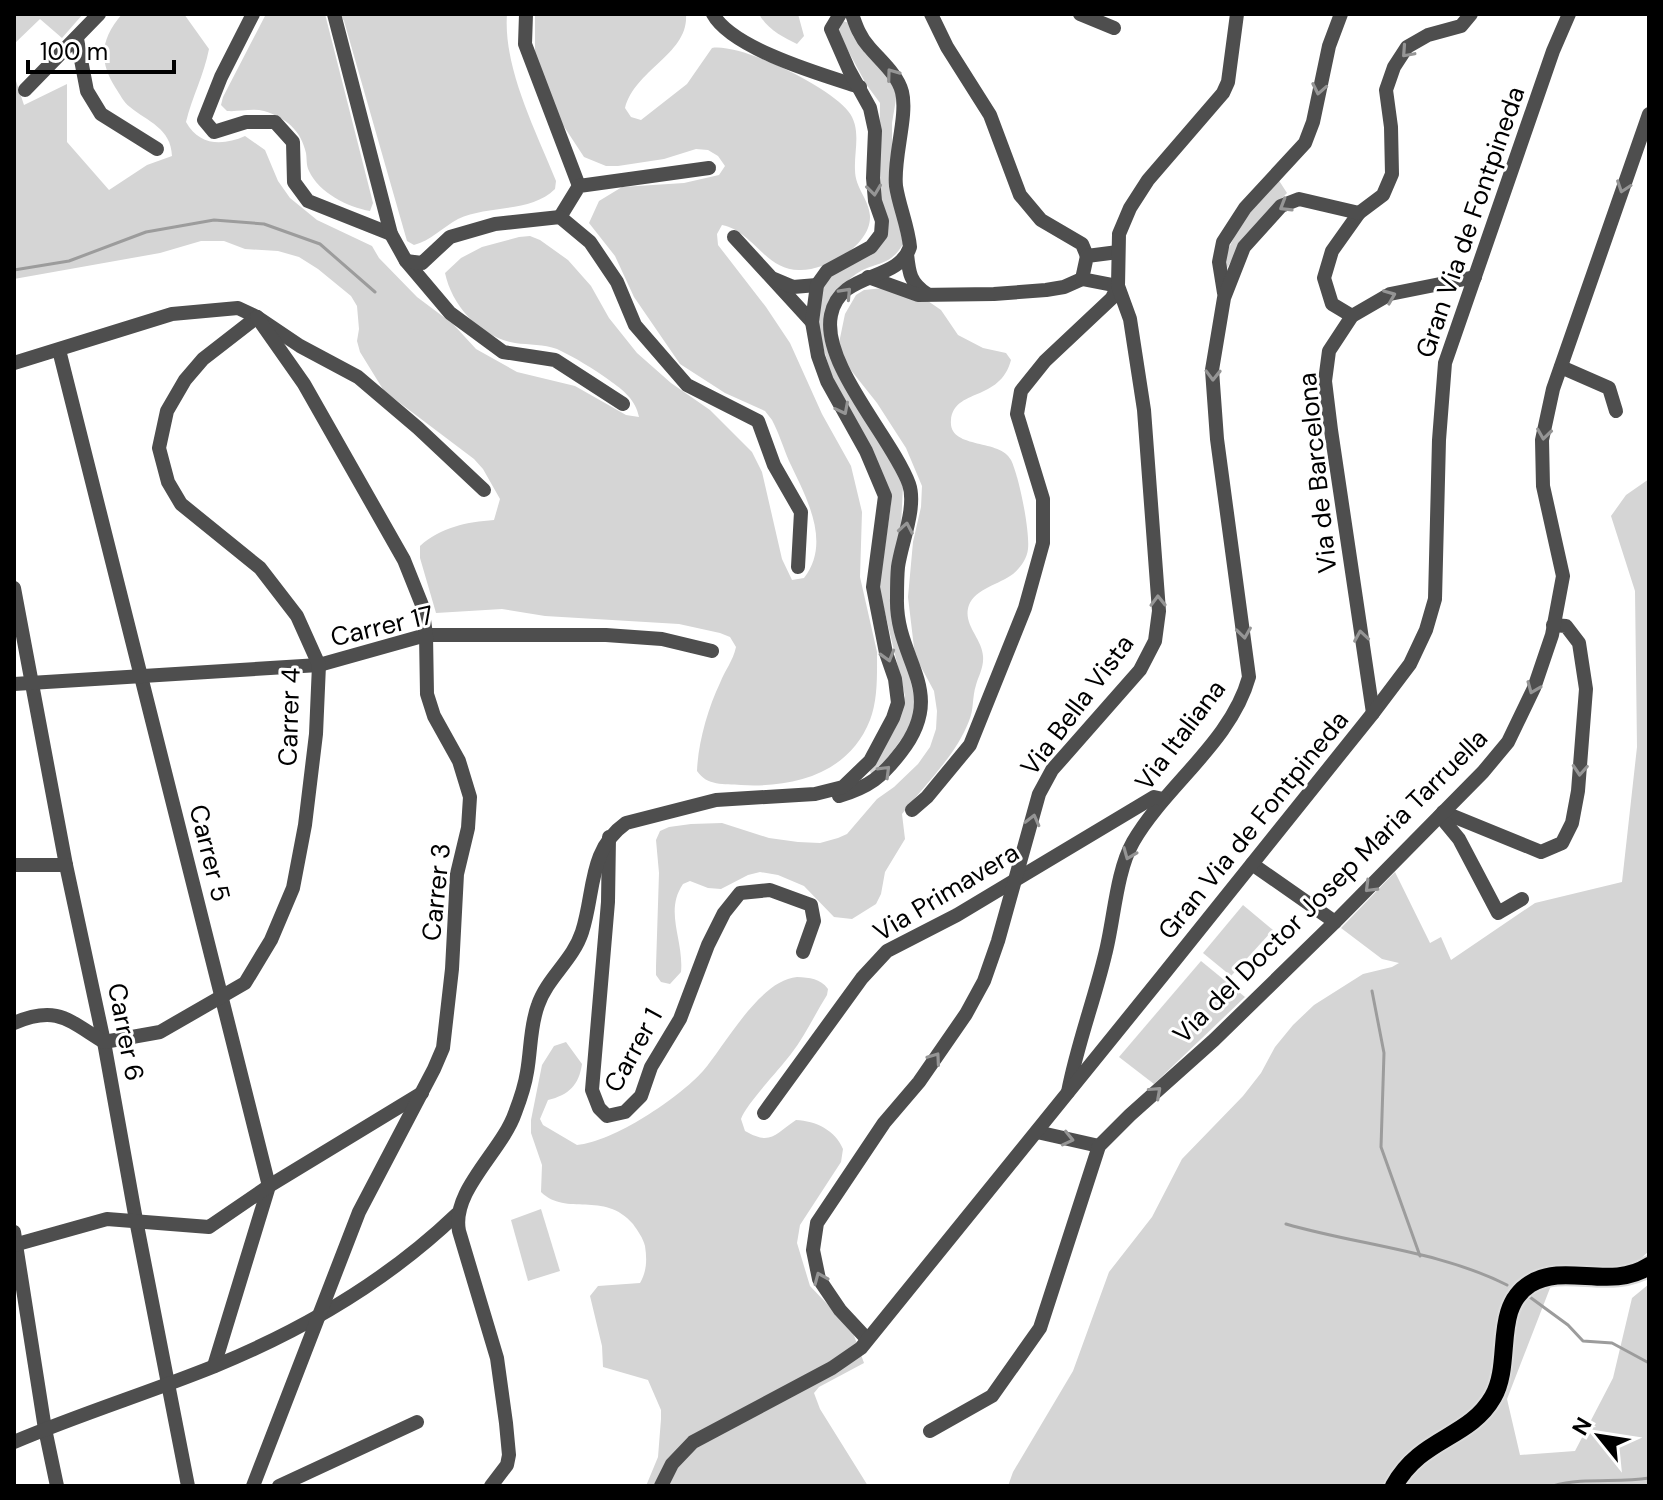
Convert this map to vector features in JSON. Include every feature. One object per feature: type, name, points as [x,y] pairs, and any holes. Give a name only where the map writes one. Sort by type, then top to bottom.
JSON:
[{"type":"main road","points":[[1394,1486],[1416,1456],[1474,1420],[1489,1403],[1501,1376],[1506,1321],[1512,1305],[1524,1289],[1548,1277],[1619,1278],[1649,1266]]},
{"type":"street","points":[[25,90],[99,14]]},
{"type":"street","points":[[253,14],[221,77],[204,120],[214,132],[246,122],[275,122],[293,142],[294,182],[308,201],[391,234]]},
{"type":"street","points":[[334,14],[391,234],[406,261],[450,313],[503,352],[555,360],[623,404]]},
{"type":"street","points":[[526,14],[525,44],[579,186]]},
{"type":"street","points":[[713,14],[727,30],[786,64],[860,87]]},
{"type":"street","points":[[14,1442],[214,1366],[316,1319],[427,1243],[457,1214],[466,1193],[507,1135],[527,1076],[539,1002],[578,942],[597,860],[609,837],[626,823],[716,800],[831,792],[853,780],[870,761],[898,703],[873,587],[885,496],[866,451],[827,381],[818,356],[812,322],[817,285],[827,271],[871,247],[881,234],[882,221],[875,201],[873,178],[875,131],[870,108],[831,29],[840,14]]},
{"type":"street","points":[[852,14],[866,45],[902,89],[904,105],[898,133],[896,184],[909,240],[910,277],[913,284],[927,294]]},
{"type":"street","points":[[931,14],[947,47],[990,115],[1020,195],[1041,220],[1082,244],[1087,256],[1082,279]]},
{"type":"street","points":[[1080,14],[1114,28]]},
{"type":"street","name":"Via Bella Vista","points":[[867,1339],[840,1310],[819,1279],[813,1250],[817,1223],[884,1123],[919,1082],[966,1014],[984,981],[1039,794],[1052,770],[1140,670],[1155,641],[1159,611],[1144,410],[1130,319],[1118,286],[1119,234],[1130,208],[1148,180],[1223,93],[1228,82],[1237,14]]},
{"type":"street","points":[[1224,298],[1219,262],[1223,242],[1245,208],[1305,143],[1313,122],[1329,46],[1341,14]]},
{"type":"street","points":[[1352,316],[1332,304],[1324,278],[1332,251],[1359,213],[1383,195],[1392,174],[1386,90],[1394,67],[1407,47],[1428,35],[1461,26],[1471,14]]},
{"type":"street","name":"Gran Via de Fontpineda","points":[[661,1486],[672,1464],[693,1442],[832,1368],[852,1355],[867,1339],[1037,1132],[1410,664],[1431,616],[1435,590],[1442,376],[1553,51],[1569,14]]},
{"type":"street","points":[[77,39],[87,91],[101,114],[157,149]]},
{"type":"street","name":"Via del Doctor Josep Maria Tarruella","points":[[930,1431],[992,1396],[1040,1328],[1099,1146],[1335,922],[1508,742],[1534,688],[1553,625],[1563,576],[1543,486],[1542,440],[1553,389],[1649,114]]},
{"type":"street","points":[[579,186],[709,168]]},
{"type":"street","points":[[560,217],[579,186]]},
{"type":"street","points":[[1224,298],[1244,247],[1281,206],[1299,199],[1359,213]]},
{"type":"street","points":[[406,261],[422,263],[450,237],[495,224],[560,217],[590,242],[617,282],[635,325],[687,385],[758,421],[774,465],[801,512],[798,567]]},
{"type":"street","points":[[734,237],[812,322]]},
{"type":"street","points":[[1087,256],[1118,252]]},
{"type":"street","points":[[787,797],[808,800],[832,798],[863,789],[881,776],[906,746],[918,726],[923,706],[921,687],[907,651],[897,607],[898,566],[908,520],[910,486],[884,437],[853,389],[831,334],[831,315],[847,288],[889,269],[907,254]]},
{"type":"street","points":[[868,277],[918,295],[1046,290],[1082,279],[1118,286],[1112,298],[1045,361],[1021,391],[1017,414],[1043,499],[1043,543],[1025,608],[970,745],[927,797],[912,810]]},
{"type":"street","name":"Via de Barcelona","points":[[1373,713],[1325,381],[1329,351],[1352,316],[1390,294],[1475,277]]},
{"type":"street","points":[[771,278],[793,287],[817,285]]},
{"type":"street","name":"Via Italiana","points":[[1067,1094],[1132,844],[1163,799],[1225,724],[1245,692],[1249,677],[1213,404],[1212,370],[1224,298]]},
{"type":"street","points":[[14,363],[172,314],[238,308],[358,377],[484,490]]},
{"type":"street","name":"Carrer 3","points":[[253,1486],[359,1212],[443,1048],[452,969],[457,874],[468,828],[470,797],[459,761],[434,716],[427,694],[422,605],[404,560],[304,384],[257,317]]},
{"type":"street","name":"Carrer 4","points":[[104,1042],[160,1032],[245,983],[271,940],[293,888],[305,825],[316,734],[319,665],[297,616],[260,568],[181,504],[168,482],[159,448],[167,411],[185,380],[203,359],[257,317]]},
{"type":"street","name":"Carrer 5","points":[[59,350],[269,1186]]},
{"type":"street","points":[[1561,367],[1609,388],[1616,411]]},
{"type":"street","name":"Carrer 6","points":[[14,588],[188,1486]]},
{"type":"street","points":[[1442,814],[1541,852],[1562,843],[1572,823],[1578,791],[1586,689],[1579,643],[1566,626],[1553,625]]},
{"type":"street","name":"Carrer 17","points":[[14,684],[319,665],[426,635],[606,635],[662,639],[712,651]]},
{"type":"street","name":"Via Primavera","points":[[764,1113],[862,978],[887,951],[957,915],[1154,797],[1163,799]]},
{"type":"street","points":[[1442,814],[1459,839],[1498,913],[1522,899]]},
{"type":"street","name":"Carrer 1","points":[[609,837],[608,902],[592,1090],[599,1108],[607,1116],[625,1112],[641,1096],[651,1067],[680,1019],[708,945],[724,913],[740,893],[770,890],[811,905],[814,921],[803,952]]},
{"type":"street","points":[[1252,864],[1335,922]]},
{"type":"street","points":[[14,865],[66,865]]},
{"type":"street","points":[[14,1023],[52,1014],[63,1017],[104,1042]]},
{"type":"street","points":[[57,1486],[15,1240],[107,1219],[209,1227],[269,1186],[422,1092]]},
{"type":"street","points":[[1037,1132],[1099,1146]]},
{"type":"street","points":[[214,1366],[269,1186]]},
{"type":"street","points":[[457,1214],[497,1358],[506,1423],[507,1465],[491,1486]]},
{"type":"street","points":[[427,1243],[462,1240]]},
{"type":"street","points":[[279,1486],[417,1422]]},
{"type":"shaded area","points":[[14,14],[83,14],[62,38],[40,19],[14,44]]},
{"type":"shaded area","points":[[122,14],[184,14],[209,49],[186,122],[198,136],[220,142],[245,136],[265,150],[278,181],[290,198],[317,220],[372,246],[379,258],[417,297],[453,324],[476,349],[517,372],[575,386],[626,415],[639,417],[632,400],[624,392],[577,360],[552,347],[502,340],[479,327],[454,297],[445,273],[461,258],[482,247],[519,237],[530,236],[540,240],[568,260],[591,286],[609,318],[637,353],[671,383],[710,410],[752,452],[762,472],[782,559],[792,580],[804,578],[812,564],[816,535],[809,504],[772,420],[765,411],[725,393],[680,364],[634,297],[615,256],[589,223],[599,201],[622,187],[684,183],[719,175],[725,166],[718,156],[708,150],[696,149],[664,159],[618,166],[606,166],[584,157],[540,90],[535,56],[535,14],[686,14],[685,28],[679,40],[631,94],[625,108],[631,117],[641,120],[687,84],[712,48],[725,48],[763,59],[823,90],[848,111],[856,132],[856,176],[870,216],[868,227],[855,247],[821,266],[799,270],[777,264],[733,229],[722,225],[717,234],[718,245],[790,343],[822,414],[851,466],[862,512],[860,577],[877,652],[877,669],[873,712],[861,738],[848,753],[817,774],[780,784],[722,784],[701,776],[697,771],[704,726],[736,647],[730,637],[720,633],[679,624],[545,616],[502,609],[436,613],[420,558],[420,546],[437,534],[455,527],[494,520],[500,499],[474,459],[384,391],[360,352],[357,306],[351,296],[299,257],[278,251],[245,249],[224,241],[201,241],[160,253],[14,279],[14,75],[24,105],[67,84],[67,142],[109,190],[147,165],[172,156],[171,146],[163,132],[125,103],[106,67],[106,41]]},
{"type":"shaded area","points":[[266,14],[325,14],[373,203],[370,211],[344,202],[320,186],[308,169],[300,138],[286,121],[264,111],[227,111],[221,105]]},
{"type":"shaded area","points":[[340,14],[507,14],[507,35],[515,77],[556,181],[555,189],[534,202],[458,219],[420,243],[414,245],[407,241]]},
{"type":"shaded area","points":[[759,14],[798,14],[804,36],[797,44],[771,28]]},
{"type":"shaded area","points":[[843,21],[849,23],[853,36],[891,80],[897,93],[892,123],[892,191],[903,244],[887,261],[851,278],[826,315],[875,430],[903,486],[895,563],[908,668],[918,716],[880,769],[871,774],[896,727],[905,696],[879,588],[891,504],[833,380],[818,330],[822,288],[829,275],[876,249],[882,206],[879,189],[880,103],[838,32]]},
{"type":"shaded area","points":[[1278,179],[1287,193],[1247,234],[1227,268],[1222,263],[1243,218]]},
{"type":"shaded area","points":[[883,288],[925,299],[941,310],[958,335],[983,348],[1006,353],[1011,360],[997,383],[960,403],[951,420],[952,429],[958,436],[997,449],[1011,460],[1026,517],[1026,556],[1013,574],[982,591],[969,605],[968,618],[982,649],[983,660],[971,717],[948,758],[902,814],[905,839],[885,872],[876,904],[852,919],[834,917],[804,886],[778,875],[760,872],[721,889],[690,881],[683,884],[675,905],[681,972],[670,984],[661,982],[656,975],[659,873],[656,840],[660,831],[691,824],[722,823],[769,838],[798,842],[820,843],[838,838],[847,834],[877,799],[918,764],[930,747],[936,729],[934,691],[915,656],[908,597],[922,486],[906,448],[877,403],[846,364],[839,343],[845,314],[856,295],[864,290]]},
{"type":"shaded area","points":[[1649,479],[1649,1251],[1634,1265],[1557,1270],[1507,1399],[1520,1455],[1575,1451],[1613,1378],[1632,1298],[1649,1284],[1649,1486],[1008,1486],[1013,1472],[1073,1371],[1109,1272],[1152,1217],[1182,1159],[1243,1096],[1261,1073],[1275,1047],[1314,1005],[1363,974],[1399,963],[1382,959],[1341,928],[1395,872],[1430,943],[1441,937],[1451,960],[1535,903],[1622,882],[1637,747],[1635,591],[1611,516],[1626,495]]},
{"type":"shaded area","points":[[1243,905],[1273,930],[1231,976],[1203,953]]},
{"type":"shaded area","points":[[1201,961],[1245,997],[1154,1084],[1119,1057]]},
{"type":"shaded area","points":[[797,977],[822,983],[828,989],[827,995],[796,1047],[741,1119],[745,1131],[761,1138],[777,1134],[796,1120],[811,1122],[830,1132],[843,1149],[841,1162],[800,1225],[797,1243],[810,1286],[852,1330],[864,1363],[819,1387],[814,1393],[820,1409],[868,1486],[646,1486],[658,1457],[661,1410],[648,1380],[603,1367],[602,1346],[590,1296],[598,1286],[640,1283],[646,1265],[645,1246],[633,1224],[622,1214],[610,1208],[562,1203],[541,1192],[542,1165],[531,1133],[531,1120],[542,1065],[554,1046],[566,1042],[582,1064],[575,1083],[567,1092],[548,1100],[540,1119],[543,1125],[577,1145],[592,1142],[644,1117],[678,1094],[703,1071],[757,1001],[783,981]]},
{"type":"shaded area","points":[[541,1209],[560,1271],[528,1281],[511,1220]]},
{"type":"waterway","points":[[14,270],[69,261],[146,232],[214,220],[264,224],[320,244],[375,292]]},
{"type":"waterway","points":[[1372,991],[1384,1053],[1381,1147],[1420,1256]]},
{"type":"waterway","points":[[1286,1224],[1427,1256],[1481,1273],[1507,1285]]},
{"type":"waterway","points":[[1527,1295],[1568,1325],[1583,1341],[1612,1343],[1649,1363]]},
{"type":"waterway","points":[[1553,1486],[1649,1478]]}]
